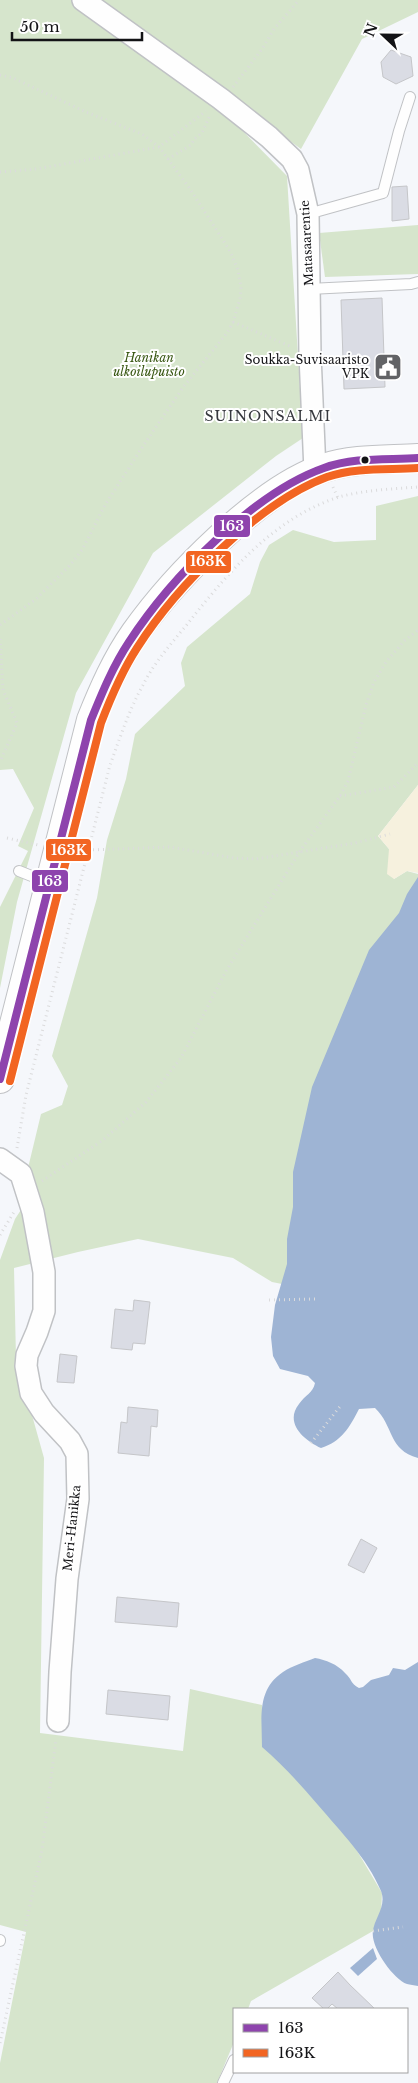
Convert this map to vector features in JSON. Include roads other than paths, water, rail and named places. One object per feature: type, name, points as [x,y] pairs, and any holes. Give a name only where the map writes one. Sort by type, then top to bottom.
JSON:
[{"type":"street","name":"Matasaarentie","points":[[84,0],[221,99],[269,137],[292,159],[298,170],[308,214],[310,355],[315,471]]},
{"type":"street","points":[[0,1080],[91,720],[110,674],[135,633],[181,577],[247,513],[262,502],[315,471],[335,465],[418,458]]},
{"type":"street","name":"Meri-Hanikka","points":[[0,1159],[24,1182],[44,1272],[44,1311],[27,1355],[26,1366],[30,1393],[44,1413],[70,1441],[77,1454],[78,1499],[67,1579],[58,1721]]},
{"type":"lane","points":[[308,214],[383,193],[398,131],[410,97]]},
{"type":"lane","points":[[309,289],[411,284],[418,282]]},
{"type":"lane","points":[[19,872],[50,883]]},
{"type":"lane","points":[[223,2083],[233,2062]]},
{"type":"water","points":[[418,877],[418,1458],[401,1449],[392,1437],[386,1422],[375,1408],[359,1409],[344,1433],[334,1442],[321,1448],[303,1436],[295,1424],[295,1411],[315,1383],[308,1376],[280,1369],[273,1356],[271,1337],[275,1305],[287,1264],[287,1239],[293,1207],[293,1172],[312,1087],[369,950],[399,913],[407,894]]},
{"type":"water","points":[[315,1658],[327,1661],[338,1667],[359,1688],[371,1680],[389,1675],[393,1668],[405,1670],[418,1662],[418,1986],[407,1984],[395,1976],[375,1945],[373,1931],[381,1907],[382,1897],[381,1891],[368,1867],[353,1846],[305,1790],[262,1747],[262,1706],[268,1687],[283,1672]]},
{"type":"water","points":[[373,1948],[377,1959],[358,1976],[350,1968]]},
{"type":"place","name":"Soukka-Suvisaaristo VPK","points":[[388,367]]},
{"type":"district","name":"SUINONSALMI","points":[[268,416]]},
{"type":"park label","name":"Hanikan ulkoilupuisto","points":[[149,365]]}]
